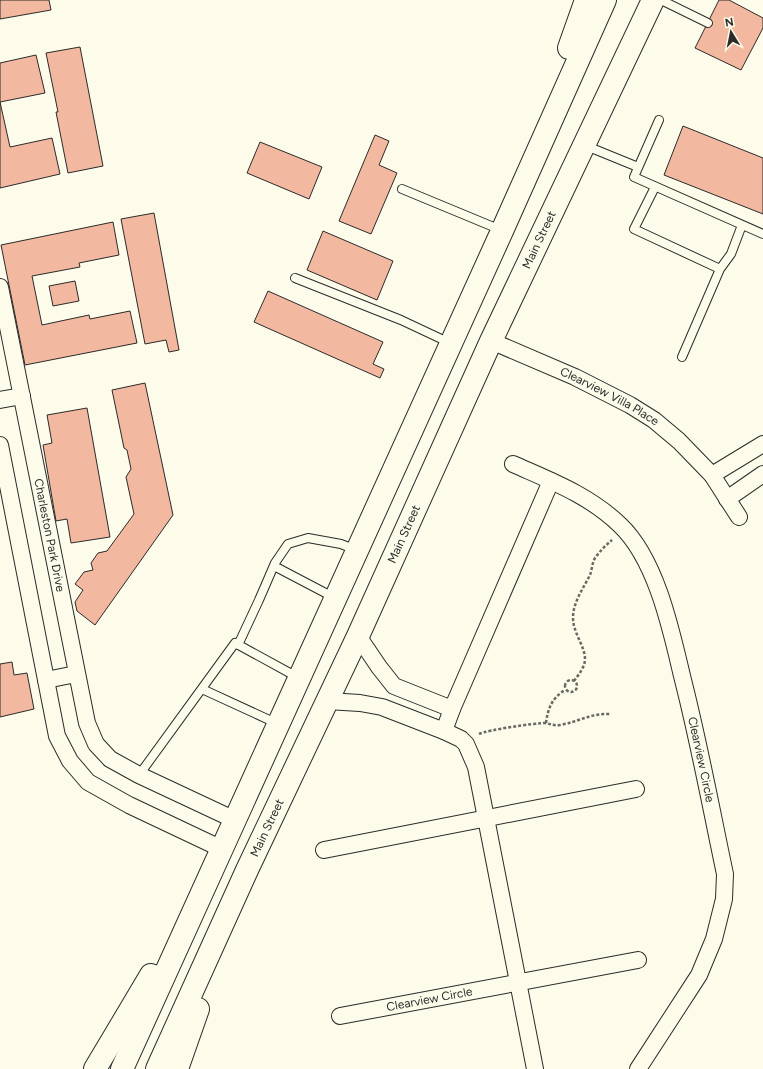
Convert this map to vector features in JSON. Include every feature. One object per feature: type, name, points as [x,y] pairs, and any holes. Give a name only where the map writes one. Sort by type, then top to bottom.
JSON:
[{"type":"highway","points":[[522,185],[586,0]]},
{"type":"highway","points":[[122,1069],[502,231],[605,0]]},
{"type":"highway","name":"Main Street","points":[[156,1069],[247,870],[358,636],[491,340],[653,0]]},
{"type":"highway","points":[[177,1069],[247,870]]},
{"type":"highway","points":[[94,1069],[204,889]]},
{"type":"street","name":"Charleston Park Drive","points":[[0,287],[76,674],[87,723],[96,744],[110,759],[139,775],[235,820]]},
{"type":"street","name":"Clearview Villa Place","points":[[491,340],[575,377],[630,405],[654,420],[679,441],[712,475],[739,517]]},
{"type":"street","points":[[0,400],[22,396]]},
{"type":"street","points":[[712,475],[763,444]]},
{"type":"street","points":[[0,445],[57,736],[70,762],[88,782],[128,805],[222,849]]},
{"type":"street","name":"Clearview Circle","points":[[513,464],[570,489],[603,510],[625,530],[639,548],[656,581],[676,649],[694,722],[725,874],[724,899],[714,939],[699,975],[638,1069]]},
{"type":"street","points":[[727,499],[763,474]]},
{"type":"street","points":[[444,731],[452,709],[551,481]]},
{"type":"street","points":[[358,636],[394,686],[452,709]]},
{"type":"street","points":[[46,680],[76,674]]},
{"type":"street","points":[[400,715],[407,691]]},
{"type":"street","points":[[327,701],[360,703],[382,707],[444,731],[461,739],[466,744],[476,767],[535,1069]]},
{"type":"street","points":[[324,850],[636,789]]},
{"type":"street","name":"Clearview Circle","points":[[340,1016],[638,960]]},
{"type":"lane","points":[[661,0],[708,23]]},
{"type":"lane","points":[[659,120],[634,177],[763,234]]},
{"type":"lane","points":[[584,144],[638,166]]},
{"type":"lane","points":[[655,187],[634,229],[720,269]]},
{"type":"lane","points":[[402,189],[502,231]]},
{"type":"lane","points":[[682,358],[720,269],[731,254],[742,225]]},
{"type":"lane","points":[[295,278],[401,320],[451,343]]},
{"type":"lane","points":[[238,645],[274,566],[288,544],[308,538],[341,544],[357,550]]},
{"type":"lane","points":[[274,566],[336,598]]},
{"type":"lane","points":[[139,775],[236,643],[299,678]]},
{"type":"lane","points":[[202,689],[278,724]]},
{"type":"path","points":[[574,681],[582,670],[585,659],[573,624],[574,606],[590,574],[595,558],[608,544],[625,530]]},
{"type":"path","points":[[546,723],[547,712],[555,697],[566,690],[569,692],[576,690],[577,684],[570,679],[566,681],[564,684],[566,690]]},
{"type":"path","points":[[466,744],[488,730],[546,723],[552,726],[560,725],[600,713],[610,714]]},
{"type":"building","points":[[0,0],[49,0],[51,10],[0,19]]},
{"type":"building","points":[[719,0],[729,0],[763,18],[763,28],[741,70],[695,48]]},
{"type":"building","points":[[80,47],[103,166],[68,173],[46,53]]},
{"type":"building","points":[[36,55],[45,93],[0,102],[0,63]]},
{"type":"building","points":[[0,102],[10,147],[52,138],[60,174],[0,188]]},
{"type":"building","points":[[683,126],[763,158],[763,214],[664,175]]},
{"type":"building","points":[[375,135],[389,141],[379,165],[397,173],[371,234],[339,221]]},
{"type":"building","points":[[260,142],[322,167],[309,199],[247,173]]},
{"type":"building","points":[[154,213],[179,350],[169,352],[166,340],[145,344],[121,219]]},
{"type":"building","points":[[113,222],[119,255],[79,263],[80,267],[32,276],[42,325],[89,315],[90,319],[130,311],[137,343],[25,365],[1,245]]},
{"type":"building","points":[[323,231],[393,261],[377,300],[307,270]]},
{"type":"building","points":[[75,281],[79,301],[53,306],[49,286]]},
{"type":"building","points":[[268,291],[383,342],[373,364],[384,369],[380,378],[254,322]]},
{"type":"building","points":[[145,383],[173,515],[95,625],[77,611],[75,602],[83,590],[75,584],[84,572],[93,570],[91,563],[98,553],[107,551],[134,514],[126,477],[131,469],[127,450],[124,448],[112,390]]},
{"type":"building","points":[[87,408],[110,537],[71,543],[67,519],[56,521],[43,445],[52,443],[47,415]]},
{"type":"building","points":[[12,662],[14,675],[27,673],[34,709],[0,717],[0,664]]}]
